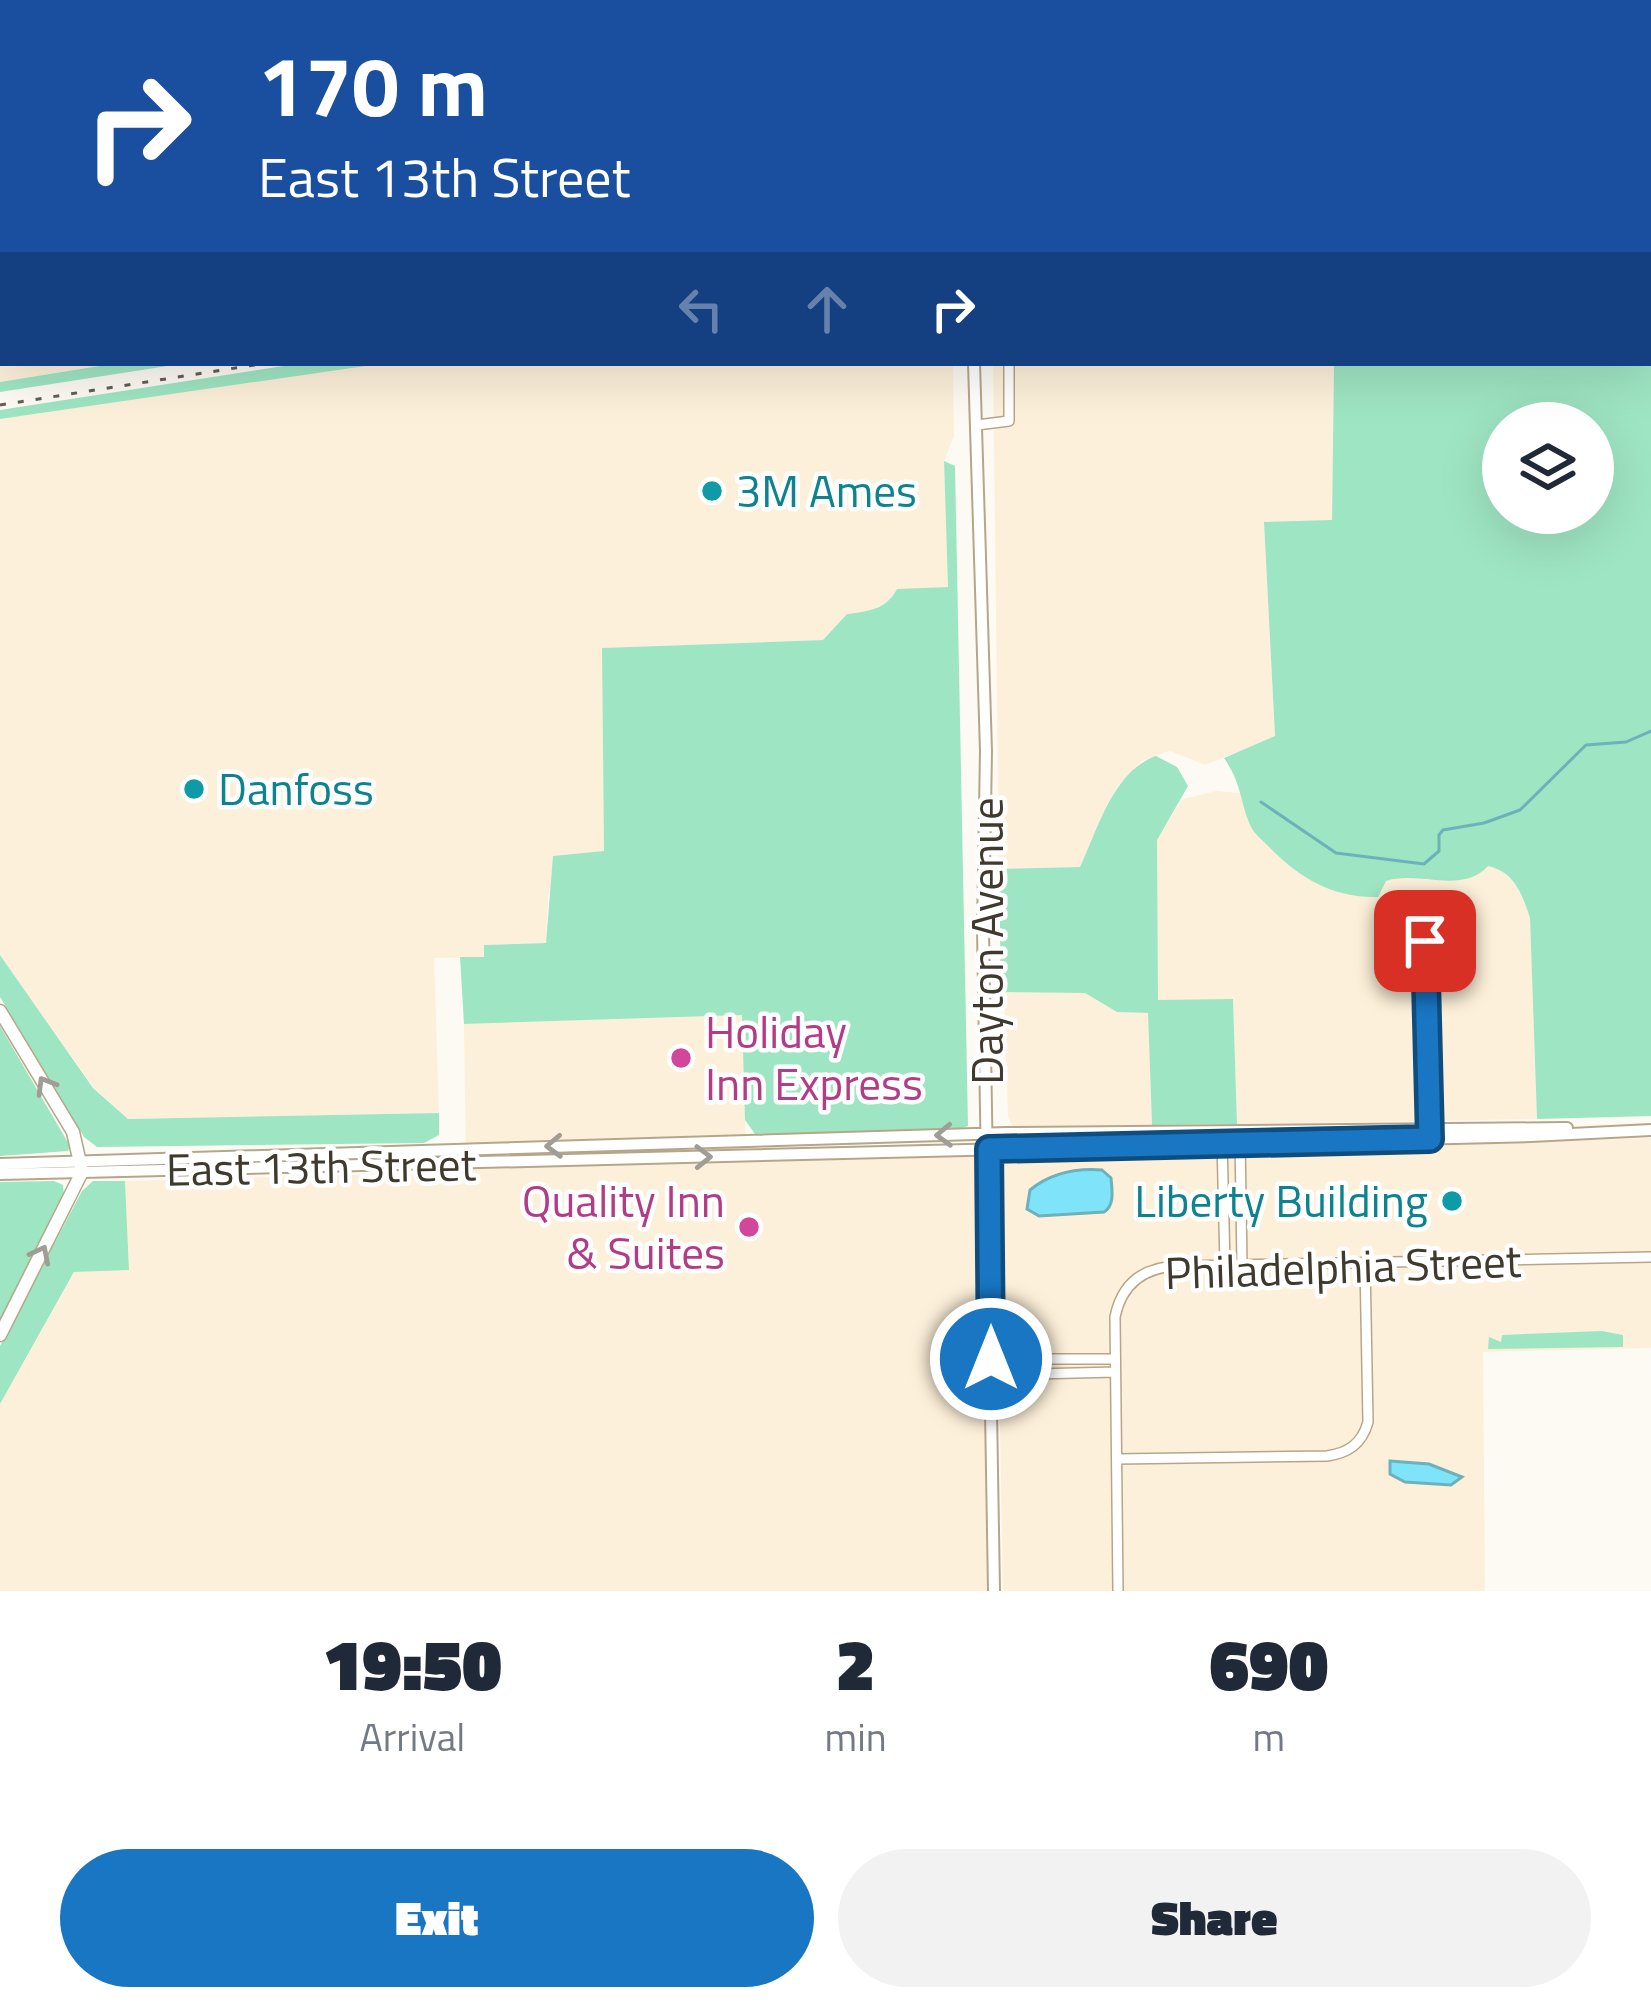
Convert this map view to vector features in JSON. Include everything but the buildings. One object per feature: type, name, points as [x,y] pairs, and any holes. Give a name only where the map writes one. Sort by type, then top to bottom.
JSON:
[{"type":"highway","points":[[0,1011],[73,1132],[82,1166],[0,1335]]},
{"type":"main road","name":"Dayton Avenue","points":[[974,366],[986,751],[983,929],[994,1591]]},
{"type":"main road","name":"East 13th Street","points":[[0,1174],[82,1166],[988,1134],[1650,1130]]},
{"type":"main road","name":"East 13th Street","points":[[0,1164],[1222,1144],[1430,1133]]},
{"type":"street","points":[[976,425],[1009,422],[1009,366]]},
{"type":"street","points":[[1425,941],[1430,1133]]},
{"type":"street","points":[[1222,1129],[1225,1265]]},
{"type":"street","points":[[1239,1129],[1242,1265]]},
{"type":"street","name":"Philadelphia Street","points":[[1118,1591],[1115,1317],[1133,1281],[1156,1268],[1651,1257]]},
{"type":"street","points":[[1117,1459],[1327,1456],[1349,1450],[1365,1433],[1368,1422],[1365,1263]]},
{"type":"street","points":[[991,1359],[1115,1359]]},
{"type":"street","points":[[991,1375],[1115,1372]]},
{"type":"shaded area","points":[[0,366],[99,366],[0,382]]},
{"type":"shaded area","points":[[365,366],[953,366],[954,436],[944,461],[948,587],[847,614],[824,640],[603,648],[604,851],[553,886],[548,896],[546,943],[485,945],[484,957],[434,958],[439,1113],[128,1119],[94,1088],[0,955],[0,419]]},
{"type":"shaded area","points":[[993,366],[1334,366],[1332,521],[1264,522],[1275,737],[1205,765],[1170,751],[1142,761],[1117,787],[1080,867],[999,869]]},
{"type":"shaded area","points":[[1216,791],[1242,793],[1252,830],[1386,881],[1401,876],[1428,880],[1488,866],[1498,868],[1521,889],[1530,918],[1537,1119],[1237,1124],[1233,1000],[1158,1001],[1156,840],[1183,799]]},
{"type":"shaded area","points":[[1004,992],[1085,993],[1117,1012],[1148,1013],[1152,1125],[1013,1128],[1008,1116]]},
{"type":"shaded area","points":[[743,1015],[746,1160],[1122,1151],[1166,1155],[1651,1138],[1651,1348],[1483,1352],[1485,1591],[1003,1591],[997,1267],[983,1266],[988,1591],[0,1591],[0,1404],[75,1272],[129,1269],[125,1181],[466,1172],[464,1024]]},
{"type":"green space","points":[[99,366],[168,366],[0,392],[0,382]]},
{"type":"green space","points":[[284,366],[365,366],[0,419],[0,410]]},
{"type":"green space","points":[[1334,366],[1651,366],[1651,1116],[1537,1119],[1530,918],[1511,879],[1488,866],[1477,875],[1453,881],[1386,881],[1378,897],[1346,894],[1306,877],[1253,830],[1224,758],[1275,736],[1264,522],[1332,520]]},
{"type":"green space","points":[[944,461],[955,466],[968,1126],[755,1134],[745,1120],[742,1015],[464,1024],[460,957],[484,957],[484,945],[546,943],[553,856],[604,851],[602,648],[823,640],[847,614],[882,605],[897,589],[948,587]]},
{"type":"green space","points":[[1156,756],[1177,767],[1188,786],[1157,840],[1158,1000],[1233,999],[1237,1124],[1152,1125],[1148,1013],[1117,1012],[1085,993],[1005,992],[1001,997],[999,869],[1080,867],[1118,788],[1129,774]]},
{"type":"green space","points":[[0,955],[93,1088],[128,1119],[439,1113],[439,1135],[424,1143],[97,1147],[84,1137],[0,997]]},
{"type":"green space","points":[[0,1026],[70,1146],[68,1151],[0,1156]]},
{"type":"green space","points":[[93,1181],[125,1181],[129,1270],[74,1272],[0,1404],[0,1346],[82,1191]]},
{"type":"green space","points":[[0,1182],[63,1185],[64,1195],[0,1323]]},
{"type":"green space","points":[[1602,1331],[1623,1335],[1623,1347],[1488,1349],[1489,1337],[1501,1342],[1502,1335]]},
{"type":"water","points":[[1102,1170],[1111,1178],[1112,1192],[1104,1212],[1039,1216],[1027,1209],[1030,1190],[1046,1179],[1073,1171]]},
{"type":"water","points":[[1390,1461],[1429,1464],[1462,1477],[1451,1485],[1405,1482],[1390,1474]]},
{"type":"waterway","points":[[1261,802],[1336,853],[1424,864],[1439,851],[1443,830],[1520,810],[1586,745],[1626,742],[1651,731]]},
{"type":"railway","points":[[0,405],[248,366]]},
{"type":"place","name":"3M Ames","points":[[712,491]]},
{"type":"place","name":"Danfoss","points":[[194,789]]},
{"type":"place","name":"Holiday Inn Express","points":[[681,1058]]},
{"type":"place","name":"Liberty Building","points":[[1452,1201]]},
{"type":"place","name":"Quality Inn & Suites","points":[[749,1227]]},
{"type":"route","points":[[991,1359],[989,1149],[1430,1139],[1425,941]]}]
